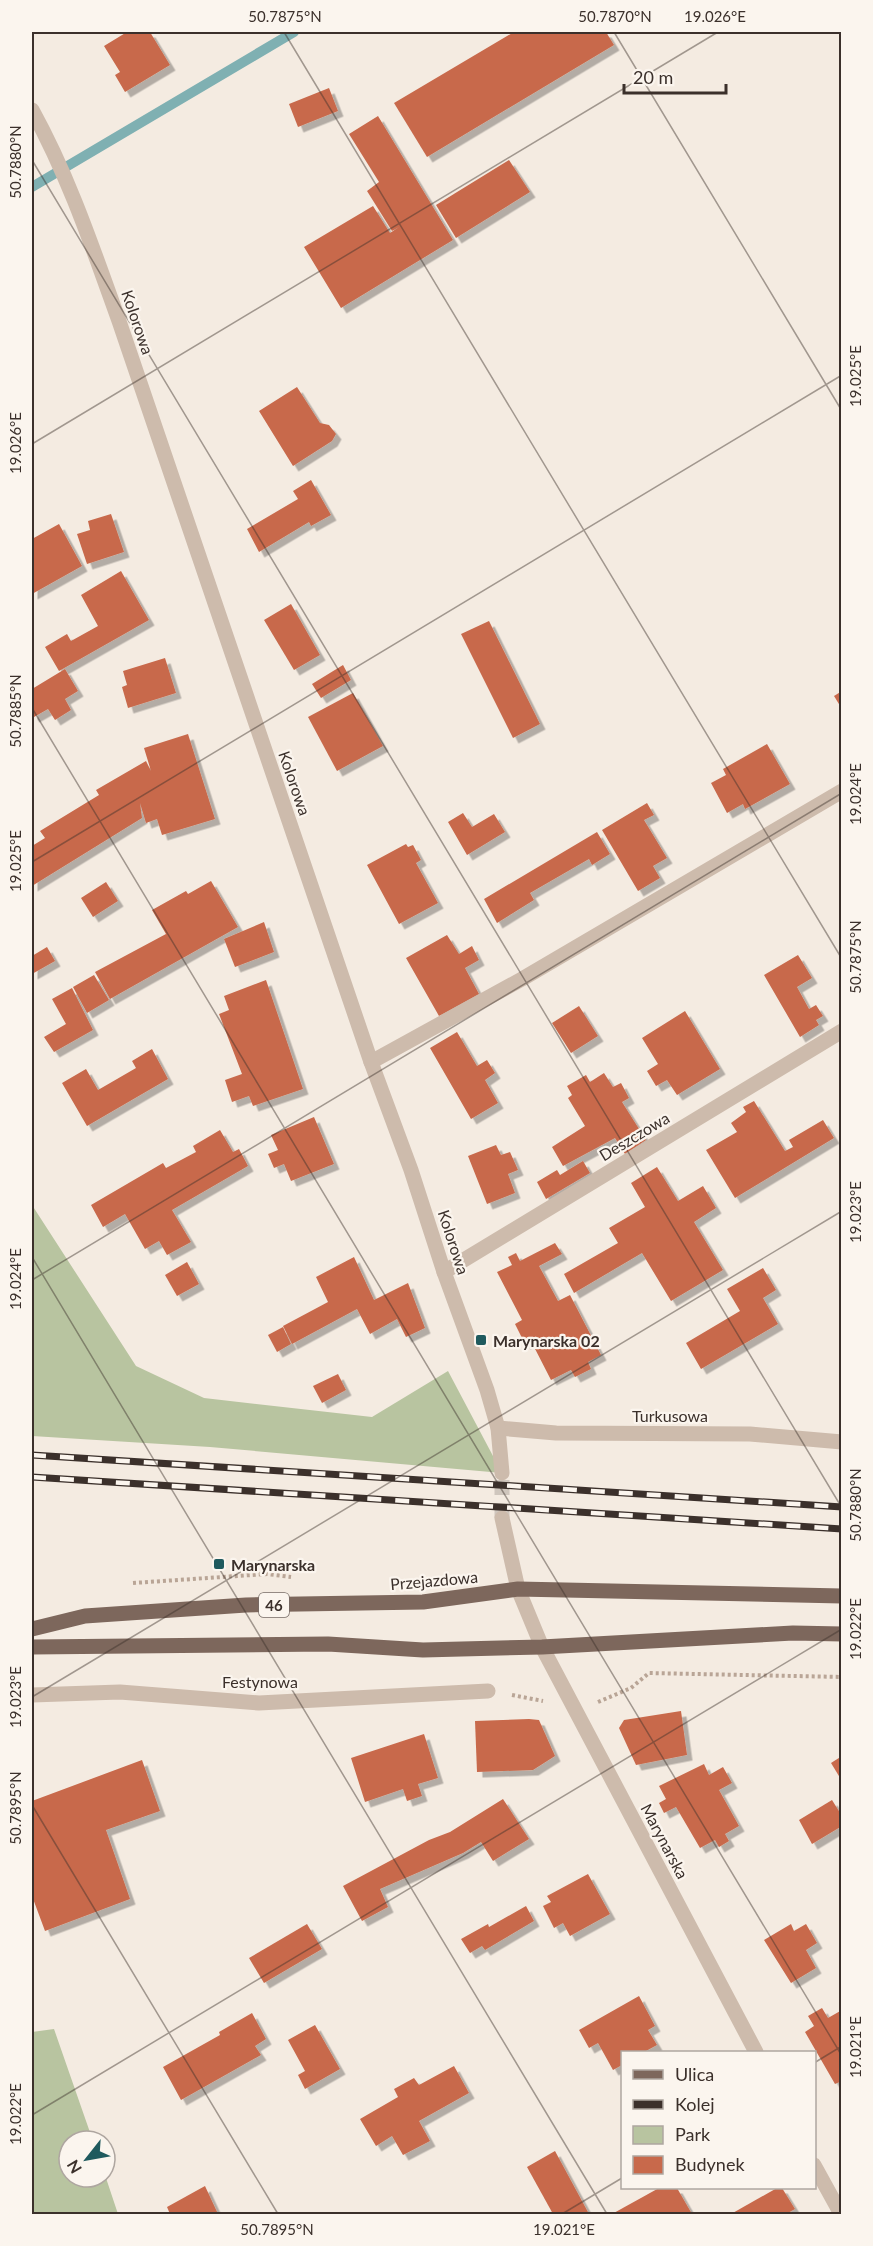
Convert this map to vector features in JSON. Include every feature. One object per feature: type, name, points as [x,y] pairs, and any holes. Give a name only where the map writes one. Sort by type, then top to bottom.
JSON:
[{"type":"main road","name":"Przejazdowa","points":[[32,1629],[85,1616],[246,1605],[423,1602],[518,1589],[842,1596]]},
{"type":"main road","points":[[32,1647],[328,1644],[423,1650],[542,1647],[793,1633],[842,1634]]},
{"type":"street","name":"Kolorowa","points":[[32,111],[51,144],[77,202],[370,1062],[411,1170],[444,1272],[481,1371],[498,1428],[502,1473]]},
{"type":"street","points":[[370,1062],[522,979],[842,791]]},
{"type":"street","name":"Deszczowa","points":[[444,1272],[842,1031]]},
{"type":"street","name":"Turkusowa","points":[[498,1428],[556,1433],[750,1434],[842,1442]]},
{"type":"street","points":[[502,1518],[518,1589],[542,1647]]},
{"type":"street","name":"Marynarska","points":[[542,1647],[755,2051]]},
{"type":"street","name":"Festynowa","points":[[32,1695],[120,1692],[259,1703],[488,1691]]},
{"type":"street","points":[[816,2168],[841,2214]]},
{"type":"path","points":[[488,1691],[573,1707],[598,1702],[631,1688],[648,1674],[842,1677]]},
{"type":"green space","points":[[32,1205],[136,1366],[204,1398],[372,1417],[448,1371],[502,1473],[210,1447],[32,1436]]},
{"type":"green space","points":[[54,2029],[89,2129],[57,2129],[57,2189],[110,2189],[118,2214],[32,2214],[32,2032]]},
{"type":"building","points":[[127,32],[150,32],[170,65],[125,92],[115,75],[120,72],[104,46]]},
{"type":"building","points":[[514,32],[606,32],[614,45],[427,157],[394,103]]},
{"type":"building","points":[[329,88],[338,111],[298,127],[289,104]]},
{"type":"building","points":[[378,116],[453,240],[341,308],[304,247],[373,206],[390,233],[399,227],[392,231],[367,191],[379,182],[349,134]]},
{"type":"building","points":[[509,160],[530,192],[456,238],[436,205]]},
{"type":"building","points":[[297,387],[320,423],[329,425],[336,434],[332,441],[293,466],[259,411]]},
{"type":"building","points":[[311,480],[331,515],[311,526],[309,522],[259,552],[247,529],[298,499],[293,491]]},
{"type":"building","points":[[111,514],[124,552],[87,564],[77,534],[90,530],[88,521]]},
{"type":"building","points":[[59,524],[82,566],[32,594],[32,539]]},
{"type":"building","points":[[121,571],[149,620],[59,671],[45,647],[67,634],[71,641],[98,626],[81,595]]},
{"type":"building","points":[[291,604],[320,655],[294,670],[264,620]]},
{"type":"building","points":[[489,621],[540,724],[513,738],[461,634]]},
{"type":"building","points":[[165,658],[176,693],[128,708],[122,687],[127,685],[123,671]]},
{"type":"building","points":[[343,665],[351,680],[321,698],[312,684]]},
{"type":"building","points":[[65,669],[78,691],[65,699],[71,710],[55,720],[48,709],[34,717],[32,689]]},
{"type":"building","points":[[842,691],[842,709],[834,696]]},
{"type":"building","points":[[353,693],[383,746],[337,771],[308,717]]},
{"type":"building","points":[[188,734],[215,819],[162,835],[157,819],[146,823],[140,803],[142,818],[32,886],[32,846],[45,838],[40,831],[99,795],[96,790],[146,761],[151,771],[144,748]]},
{"type":"building","points":[[767,744],[790,784],[745,809],[743,804],[727,813],[711,783],[726,775],[723,769]]},
{"type":"building","points":[[647,803],[654,815],[644,820],[667,858],[653,866],[660,878],[638,891],[602,830]]},
{"type":"building","points":[[463,813],[472,827],[494,814],[505,832],[467,855],[448,822]]},
{"type":"building","points":[[597,832],[610,854],[592,865],[589,859],[530,893],[534,900],[497,923],[484,899]]},
{"type":"building","points":[[406,844],[408,847],[413,845],[421,860],[416,863],[438,903],[399,924],[367,865]]},
{"type":"building","points":[[211,881],[238,927],[110,999],[95,972],[166,934],[152,910],[186,891],[188,894]]},
{"type":"building","points":[[106,882],[118,901],[93,917],[81,898]]},
{"type":"building","points":[[264,922],[274,952],[235,967],[224,939]]},
{"type":"building","points":[[447,935],[459,954],[472,946],[479,960],[465,968],[479,994],[439,1016],[406,958]]},
{"type":"building","points":[[47,947],[55,961],[32,974],[32,956]]},
{"type":"building","points":[[798,955],[812,978],[797,987],[809,1009],[816,1005],[823,1016],[816,1020],[819,1025],[800,1037],[764,975]]},
{"type":"building","points":[[94,975],[109,1000],[87,1013],[73,987]]},
{"type":"building","points":[[266,980],[303,1089],[253,1106],[249,1096],[232,1102],[225,1080],[242,1074],[219,1014],[229,1010],[224,996]]},
{"type":"building","points":[[72,988],[93,1030],[54,1052],[44,1037],[66,1024],[52,999]]},
{"type":"building","points":[[579,1006],[598,1036],[571,1053],[552,1023]]},
{"type":"building","points":[[685,1011],[720,1069],[677,1095],[667,1080],[656,1086],[647,1071],[658,1064],[642,1038]]},
{"type":"building","points":[[457,1032],[477,1066],[487,1060],[495,1073],[485,1080],[498,1103],[471,1119],[430,1048]]},
{"type":"building","points":[[152,1049],[168,1079],[87,1126],[62,1083],[86,1069],[98,1090],[136,1068],[132,1061]]},
{"type":"building","points":[[604,1073],[613,1087],[621,1083],[629,1098],[622,1102],[646,1140],[625,1154],[615,1138],[563,1166],[552,1147],[585,1126],[568,1098],[572,1095],[567,1086],[586,1075],[590,1082]]},
{"type":"building","points":[[754,1101],[785,1151],[793,1147],[789,1140],[823,1120],[834,1138],[735,1198],[706,1150],[737,1132],[731,1123],[746,1112],[743,1107]]},
{"type":"building","points":[[314,1117],[334,1164],[291,1181],[284,1164],[274,1168],[268,1154],[278,1150],[271,1135]]},
{"type":"building","points":[[220,1130],[233,1152],[239,1149],[248,1166],[172,1210],[191,1242],[167,1255],[159,1241],[145,1249],[125,1214],[103,1227],[91,1205],[163,1163],[166,1168],[196,1152],[193,1146]]},
{"type":"building","points":[[496,1145],[501,1155],[510,1152],[518,1170],[508,1174],[515,1193],[487,1204],[468,1156]]},
{"type":"building","points":[[583,1161],[590,1173],[546,1199],[537,1182],[557,1170],[560,1175]]},
{"type":"building","points":[[657,1167],[678,1201],[703,1186],[716,1208],[694,1222],[723,1270],[671,1301],[642,1253],[574,1293],[564,1274],[618,1243],[609,1228],[645,1207],[631,1183]]},
{"type":"building","points":[[555,1243],[562,1254],[539,1266],[558,1301],[570,1295],[601,1355],[588,1362],[591,1369],[575,1377],[571,1370],[551,1380],[531,1341],[525,1344],[515,1324],[522,1320],[497,1272],[512,1265],[508,1257],[516,1253],[520,1261]]},
{"type":"building","points":[[354,1257],[374,1300],[408,1283],[425,1328],[406,1337],[397,1319],[370,1334],[357,1309],[292,1344],[283,1326],[328,1302],[316,1277]]},
{"type":"building","points":[[187,1262],[199,1284],[177,1296],[165,1275]]},
{"type":"building","points":[[763,1268],[776,1290],[763,1298],[778,1324],[701,1369],[686,1343],[740,1311],[727,1289]]},
{"type":"building","points":[[283,1327],[291,1344],[277,1352],[268,1335]]},
{"type":"building","points":[[338,1374],[346,1390],[322,1403],[313,1386]]},
{"type":"building","points":[[681,1711],[687,1755],[636,1765],[619,1728],[624,1720]]},
{"type":"building","points":[[539,1720],[555,1756],[533,1770],[477,1772],[475,1721]]},
{"type":"building","points":[[424,1734],[438,1778],[418,1784],[422,1796],[407,1801],[403,1789],[365,1802],[351,1758]]},
{"type":"building","points":[[842,1756],[842,1781],[831,1763]]},
{"type":"building","points":[[142,1760],[160,1811],[106,1830],[130,1899],[45,1931],[32,1896],[32,1801]]},
{"type":"building","points":[[704,1764],[709,1775],[723,1767],[732,1783],[719,1790],[739,1826],[725,1834],[729,1841],[719,1847],[715,1840],[700,1848],[676,1807],[664,1813],[659,1803],[666,1799],[659,1786]]},
{"type":"building","points":[[503,1799],[529,1839],[493,1861],[481,1842],[463,1853],[380,1889],[388,1907],[362,1921],[343,1886],[429,1840],[450,1832]]},
{"type":"building","points":[[832,1800],[842,1816],[842,1826],[812,1844],[799,1820]]},
{"type":"building","points":[[588,1874],[610,1914],[570,1936],[563,1923],[554,1928],[543,1906],[551,1902],[547,1896]]},
{"type":"building","points":[[526,1906],[534,1921],[485,1950],[482,1946],[470,1953],[461,1939],[488,1924],[489,1927]]},
{"type":"building","points":[[307,1924],[322,1949],[264,1983],[249,1958]]},
{"type":"building","points":[[791,1924],[794,1931],[806,1924],[817,1943],[806,1950],[816,1968],[791,1983],[764,1940]]},
{"type":"building","points":[[639,1996],[655,2026],[648,2030],[657,2045],[646,2051],[621,2051],[621,2066],[613,2070],[598,2043],[589,2048],[579,2030]]},
{"type":"building","points":[[822,2008],[828,2018],[842,2010],[842,2081],[835,2084],[805,2032],[814,2026],[808,2016]]},
{"type":"building","points":[[252,2013],[266,2039],[255,2046],[261,2055],[181,2100],[163,2067],[220,2035],[219,2032]]},
{"type":"building","points":[[315,2025],[340,2069],[305,2089],[298,2075],[305,2071],[288,2040]]},
{"type":"building","points":[[454,2066],[469,2093],[419,2121],[430,2141],[403,2155],[392,2136],[376,2146],[360,2119],[398,2097],[394,2089],[414,2078],[419,2085]]},
{"type":"building","points":[[555,2151],[589,2214],[553,2214],[527,2167]]},
{"type":"building","points":[[205,2186],[218,2214],[170,2214],[167,2207]]},
{"type":"building","points":[[657,2189],[678,2189],[692,2214],[612,2214]]},
{"type":"building","points":[[775,2189],[783,2189],[795,2209],[786,2214],[731,2214]]},
{"type":"waterway","points":[[32,187],[294,32]]},
{"type":"tunnel","points":[[502,1473],[502,1518]]},
{"type":"railway","points":[[32,1455],[842,1507]]},
{"type":"railway","points":[[32,1477],[842,1529]]},
{"type":"place","name":"Marynarska 02","points":[[481,1340]]},
{"type":"place","name":"Marynarska","points":[[219,1564]]}]
